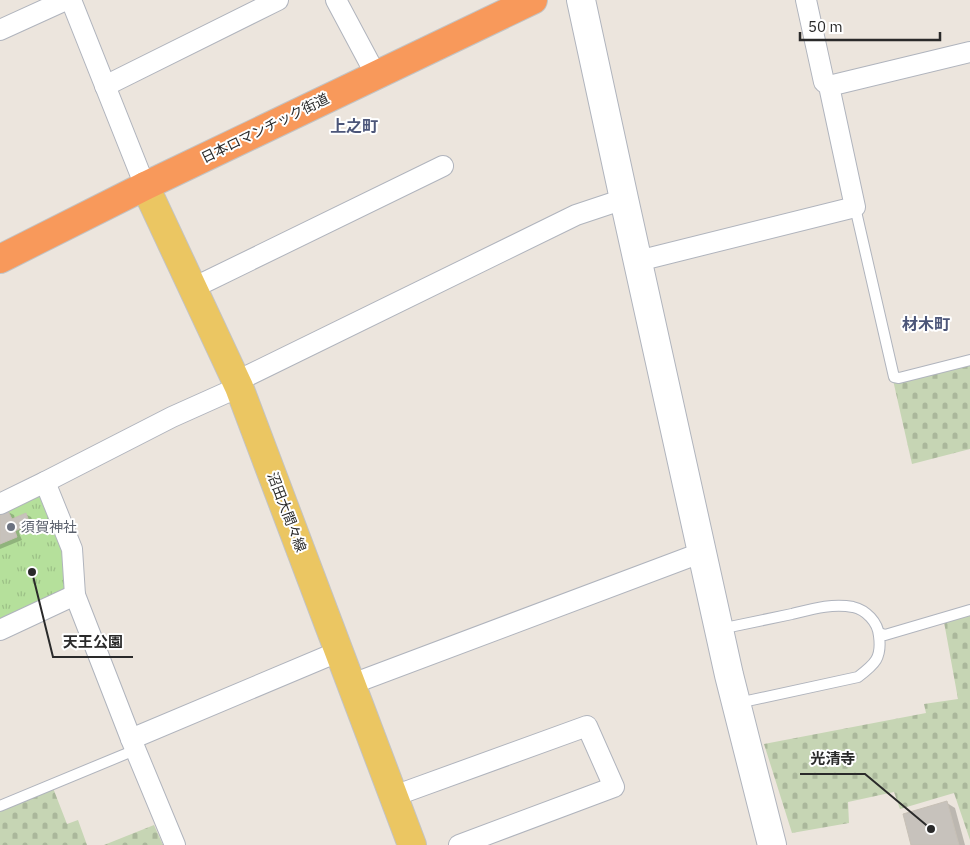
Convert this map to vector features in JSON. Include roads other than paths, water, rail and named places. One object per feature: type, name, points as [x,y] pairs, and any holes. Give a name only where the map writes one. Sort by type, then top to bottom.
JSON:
[{"type":"highway","name":"日本ロマンチック街道","points":[[0,259],[145,186],[532,0]]},
{"type":"main road","name":"沼田大間々線","points":[[145,186],[238,384],[412,845]]},
{"type":"street","points":[[0,30],[66,0]]},
{"type":"street","points":[[71,0],[145,186]]},
{"type":"street","points":[[105,86],[278,0]]},
{"type":"street","points":[[336,0],[376,75]]},
{"type":"street","points":[[582,0],[624,200],[719,629],[772,845]]},
{"type":"street","points":[[638,260],[855,207],[829,86],[824,82],[806,0]]},
{"type":"street","points":[[829,86],[970,52]]},
{"type":"street","points":[[193,288],[443,166]]},
{"type":"street","points":[[0,504],[576,215],[624,200]]},
{"type":"street","points":[[45,482],[72,549],[75,595],[133,745],[176,845]]},
{"type":"street","points":[[352,684],[703,552]]},
{"type":"street","points":[[0,630],[75,595]]},
{"type":"street","points":[[133,745],[340,652]]},
{"type":"street","points":[[394,796],[587,726],[614,787],[459,845]]},
{"type":"lane","points":[[855,207],[894,378],[970,360]]},
{"type":"lane","points":[[719,629],[831,605],[854,607],[867,613],[875,622],[879,633],[880,653],[873,666],[858,677],[737,703]]},
{"type":"lane","points":[[879,633],[885,635],[970,610]]},
{"type":"lane","points":[[0,806],[133,745]]},
{"type":"place","name":"須賀神社","points":[[11,527]]},
{"type":"place","name":"天王公園","points":[[32,572]]},
{"type":"place","name":"光清寺","points":[[931,829]]},
{"type":"district","name":"上之町","points":[[354,126]]},
{"type":"district","name":"材木町","points":[[926,324]]}]
